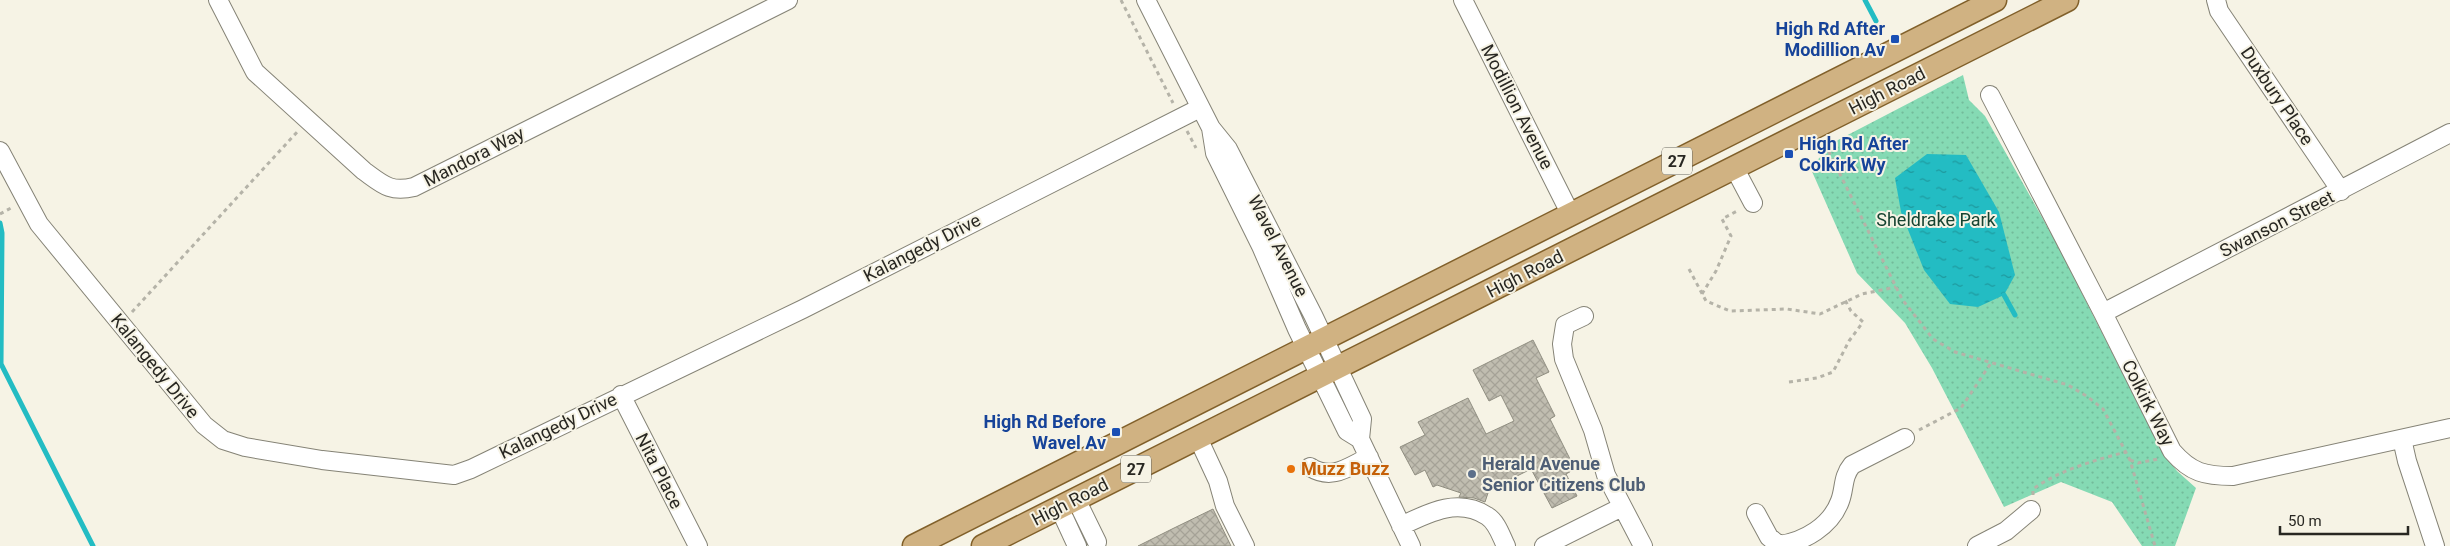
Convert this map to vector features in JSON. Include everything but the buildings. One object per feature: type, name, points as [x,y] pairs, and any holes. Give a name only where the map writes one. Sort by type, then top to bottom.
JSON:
[{"type":"main road","name":"High Road","points":[[914,546],[1995,0]]},
{"type":"main road","name":"High Road","points":[[983,546],[1735,169],[2067,0]]},
{"type":"street","name":"Mandora Way","points":[[218,0],[255,72],[382,185],[399,190],[414,187],[788,0]]},
{"type":"street","name":"Wavel Avenue","points":[[1146,0],[1210,128],[1215,153],[1261,246],[1329,372],[1362,419],[1360,440],[1368,457]]},
{"type":"street","name":"Modillion Avenue","points":[[1463,0],[1571,214]]},
{"type":"street","name":"Duxbury Place","points":[[2216,0],[2219,11],[2341,191]]},
{"type":"street","name":"Colkirk Way","points":[[1990,96],[2104,313],[2172,452],[2184,465],[2208,476],[2233,476],[2450,428]]},
{"type":"street","name":"Kalangedy Drive","points":[[0,151],[39,224],[204,425],[223,440],[245,448],[322,460],[454,475],[471,469],[621,395],[803,309],[1200,108]]},
{"type":"street","name":"Swanson Street","points":[[2104,313],[2450,133]]},
{"type":"street","points":[[1735,169],[1753,203]]},
{"type":"street","points":[[1584,316],[1565,325],[1562,344],[1564,359],[1593,430],[1606,475],[1643,546]]},
{"type":"street","name":"Nita Place","points":[[621,395],[698,546]]},
{"type":"street","points":[[1198,438],[1218,480],[1225,506],[1245,546]]},
{"type":"street","points":[[1756,513],[1769,538],[1779,545],[1808,541],[1834,515],[1841,500],[1843,481],[1852,465],[1905,438]]},
{"type":"street","points":[[2402,439],[2407,461],[2435,546]]},
{"type":"street","points":[[1310,467],[1319,473],[1330,475],[1368,457],[1411,546]]},
{"type":"street","points":[[1067,503],[1097,542]]},
{"type":"street","points":[[1067,503],[1077,546]]},
{"type":"street","points":[[1401,526],[1438,510],[1459,506],[1487,516],[1495,524],[1506,546]]},
{"type":"street","points":[[1544,546],[1622,507]]},
{"type":"street","points":[[1977,546],[2006,531],[2031,510]]},
{"type":"path","points":[[1121,0],[1173,104]]},
{"type":"path","points":[[121,324],[308,120]]},
{"type":"path","points":[[1825,144],[1896,286],[1911,313],[1933,339],[1955,352],[2068,385],[2103,409],[2130,460],[2155,546]]},
{"type":"path","points":[[1702,294],[1716,270],[1731,236],[1722,219],[1753,203]]},
{"type":"path","points":[[1689,269],[1706,301],[1714,306],[1730,311],[1787,309],[1820,314],[1845,300],[1879,289],[1896,286]]},
{"type":"path","points":[[1789,382],[1822,377],[1833,372],[1837,367],[1849,341],[1864,322],[1851,311],[1845,300]]},
{"type":"path","points":[[1905,438],[1961,408],[1991,363]]},
{"type":"path","points":[[2031,510],[2033,489],[2043,482],[2087,464],[2126,452]]},
{"type":"path","points":[[2130,460],[2138,463],[2151,462],[2172,452]]},
{"type":"green space","name":"Sheldrake Park","points":[[1963,75],[1969,100],[1985,116],[2057,244],[2163,453],[2177,471],[2196,488],[2175,546],[2142,546],[2112,502],[2061,482],[2004,507],[1932,368],[1905,323],[1857,273],[1810,167],[1838,140]]},
{"type":"water","points":[[1927,154],[1966,155],[1999,212],[2015,275],[2004,295],[1978,307],[1950,304],[1924,270],[1901,212],[1895,178]]},
{"type":"waterway","points":[[1865,0],[1876,21]]},
{"type":"waterway","points":[[0,223],[2,233],[1,364],[93,546]]},
{"type":"waterway","points":[[2004,295],[2015,315]]},
{"type":"place","name":"High Rd After Modillion Av","points":[[1895,39]]},
{"type":"place","name":"High Rd After Colkirk Wy","points":[[1789,154]]},
{"type":"place","name":"High Rd Before Wavel Av","points":[[1116,432]]},
{"type":"place","name":"Muzz Buzz","points":[[1291,469]]},
{"type":"place","name":"Herald Avenue Senior Citizens Club","points":[[1472,474]]}]
